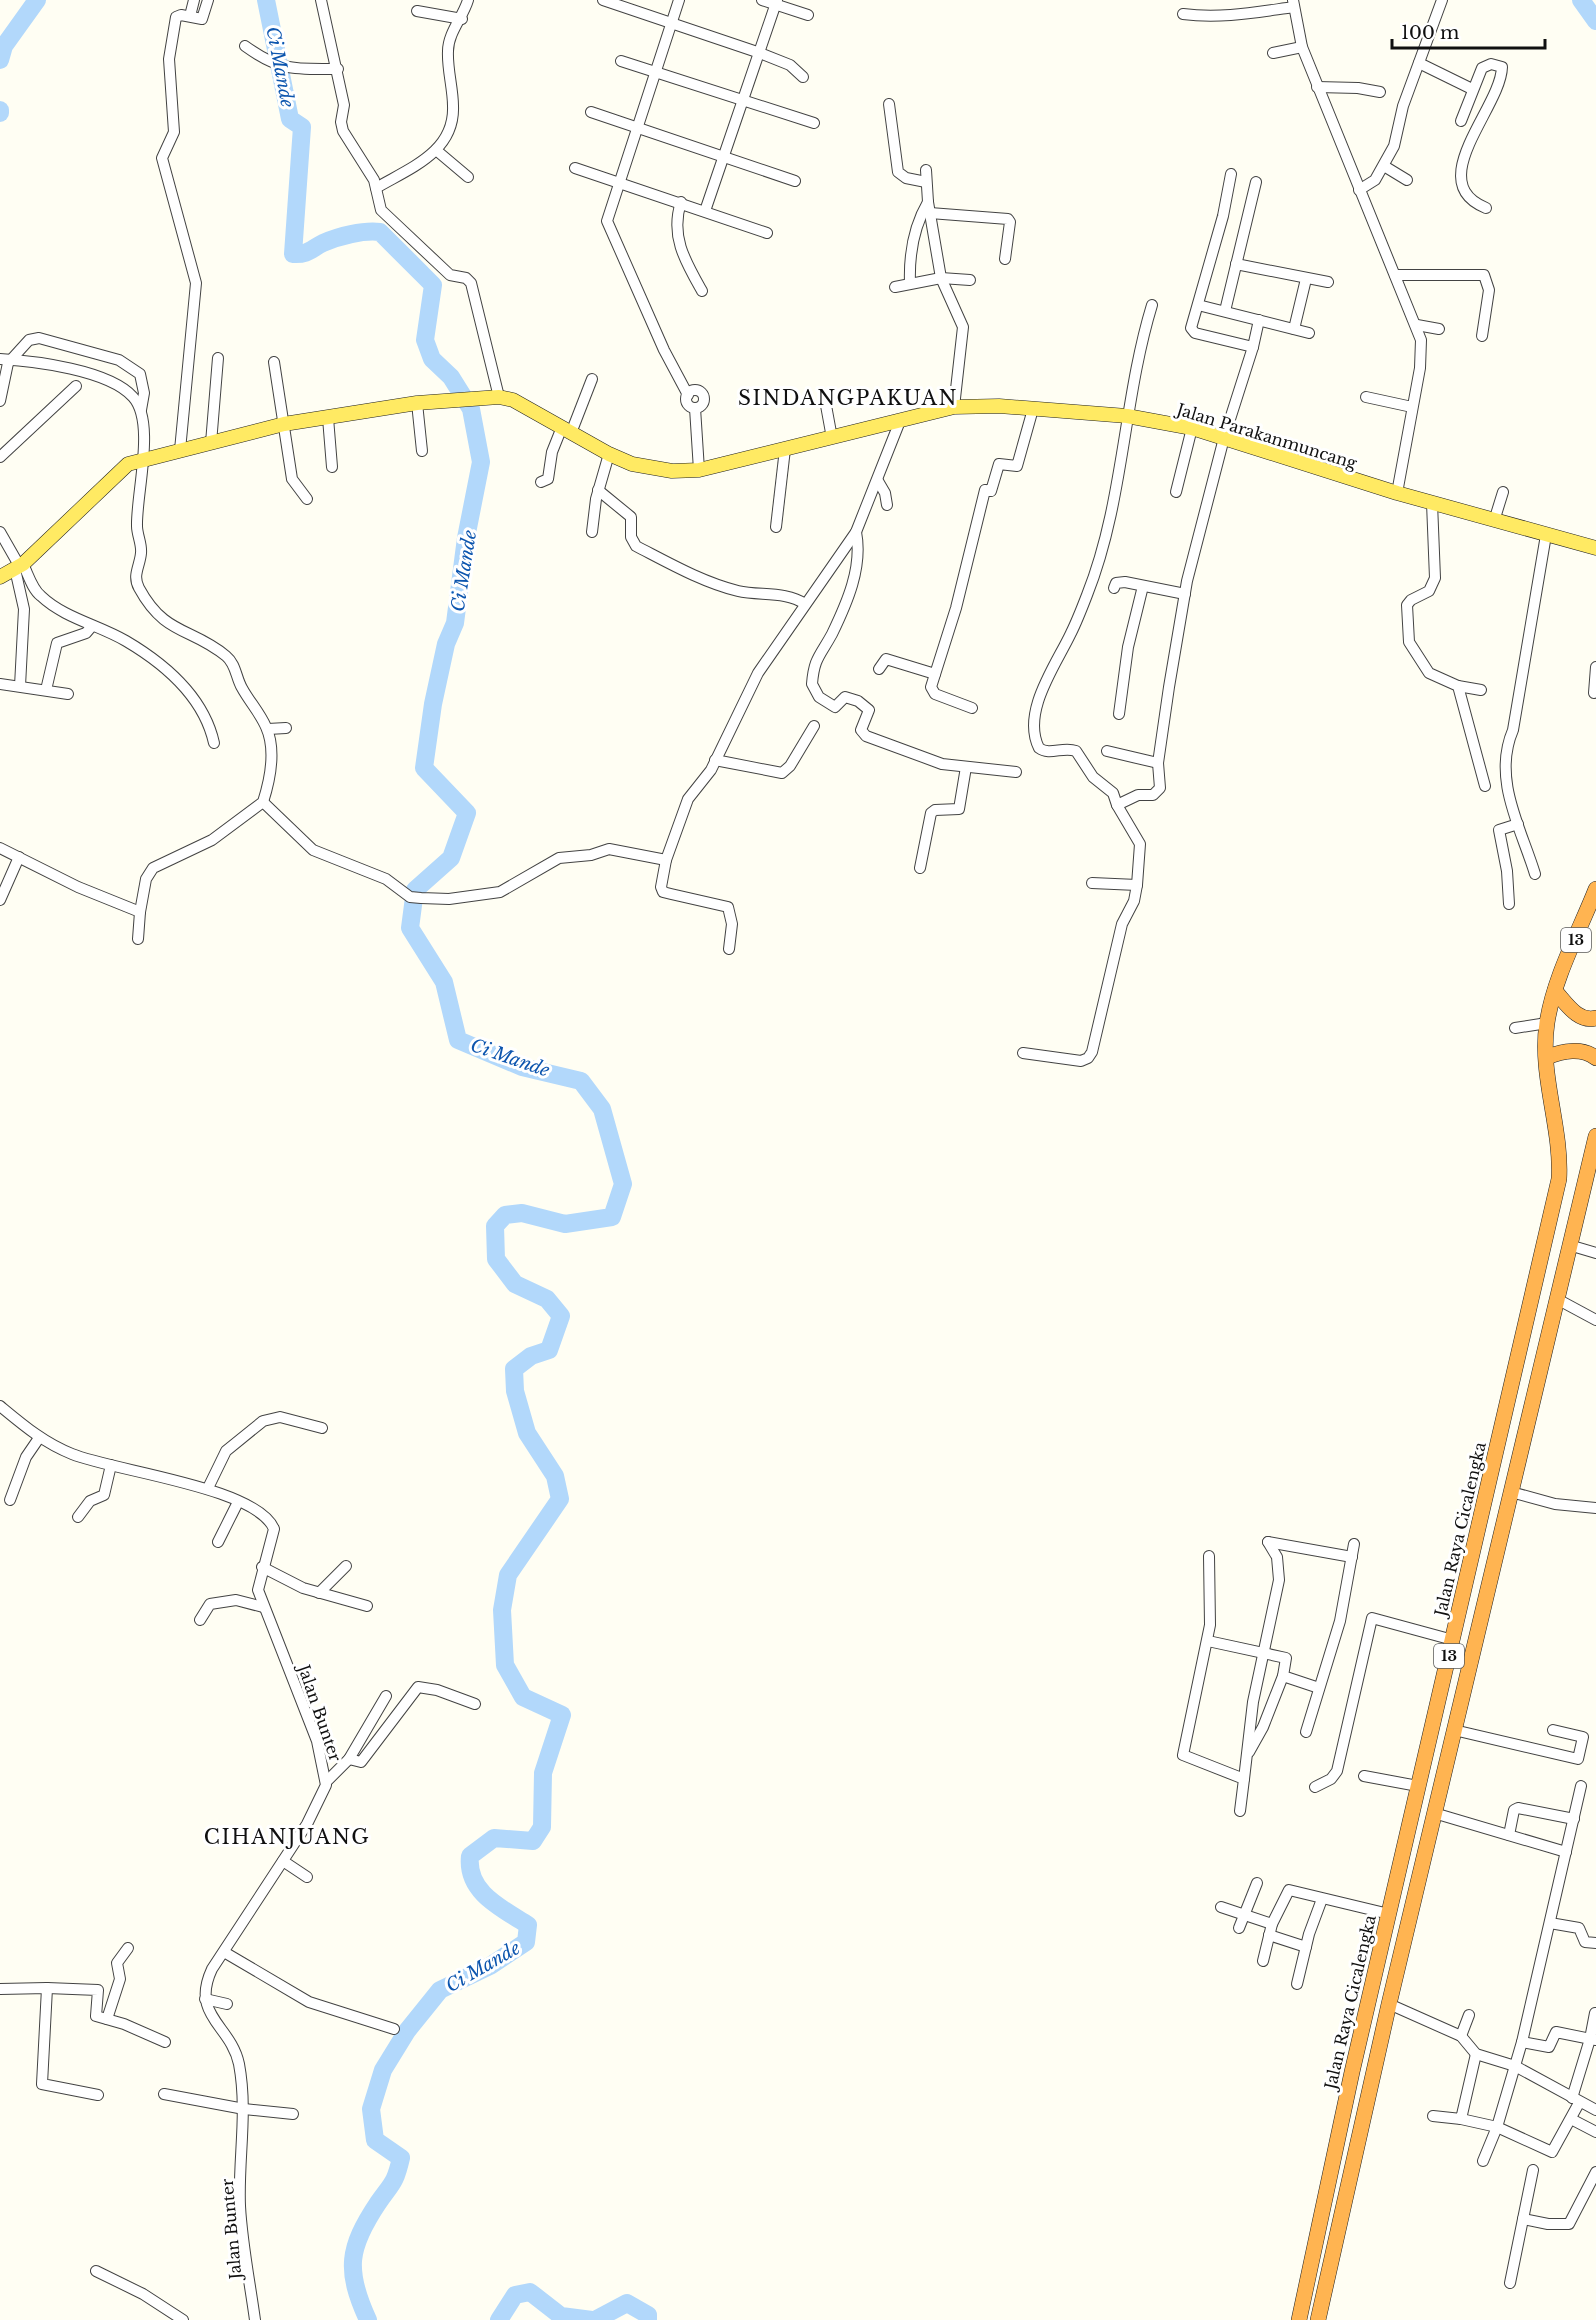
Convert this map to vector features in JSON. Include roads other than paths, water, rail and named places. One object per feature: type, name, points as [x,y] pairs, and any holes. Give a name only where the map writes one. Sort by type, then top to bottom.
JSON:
[{"type":"highway","name":"Jalan Raya Cicalengka","points":[[1299,2320],[1336,2140],[1559,1179],[1560,1157],[1551,1106],[1547,1023],[1555,991],[1596,889]]},
{"type":"highway","points":[[1555,991],[1576,1014],[1588,1019],[1596,1018]]},
{"type":"highway","points":[[1547,1057],[1577,1051],[1596,1058]]},
{"type":"highway","name":"13","points":[[1318,2320],[1389,2004],[1596,1136]]},
{"type":"main road","name":"Jalan Parakanmuncang","points":[[0,578],[19,567],[75,517],[128,464],[284,424],[417,403],[478,397],[513,400],[609,454],[651,469],[699,470],[954,407],[976,405],[1127,416],[1192,428],[1397,493],[1596,548]]},
{"type":"street","points":[[190,16],[194,0]]},
{"type":"street","points":[[180,450],[195,283],[162,158],[174,132],[169,59],[176,17],[190,16],[201,19],[208,0]]},
{"type":"street","points":[[321,0],[338,69],[344,105],[343,131],[367,165],[381,210],[436,264],[453,276],[466,278],[471,283],[498,397]]},
{"type":"street","points":[[376,188],[418,164],[436,150],[452,129],[453,104],[448,52],[451,37],[462,20],[468,0]]},
{"type":"street","points":[[603,0],[790,64],[803,77]]},
{"type":"street","points":[[679,0],[618,181],[607,224],[664,350],[688,394],[688,403],[695,408],[699,470]]},
{"type":"street","points":[[762,0],[777,2],[808,15]]},
{"type":"street","points":[[1359,190],[1374,180],[1394,146],[1403,106],[1442,0]]},
{"type":"street","points":[[705,210],[777,2]]},
{"type":"street","points":[[1183,14],[1242,15],[1294,4],[1302,47],[1317,87],[1417,326],[1421,351],[1397,493]]},
{"type":"street","points":[[417,11],[462,20]]},
{"type":"street","points":[[245,46],[271,63],[287,69],[338,69]]},
{"type":"street","points":[[1274,53],[1302,47]]},
{"type":"street","points":[[621,61],[655,74],[814,123]]},
{"type":"street","points":[[1419,63],[1472,89]]},
{"type":"street","points":[[1461,121],[1482,68],[1491,64],[1502,67],[1494,94],[1479,119],[1477,142],[1460,181],[1473,203],[1486,208]]},
{"type":"street","points":[[1317,87],[1344,87],[1380,92]]},
{"type":"street","points":[[889,104],[898,172],[906,178],[926,176],[941,278],[963,327],[954,407]]},
{"type":"street","points":[[591,112],[795,181]]},
{"type":"street","points":[[436,150],[468,177]]},
{"type":"street","points":[[1384,166],[1407,180]]},
{"type":"street","points":[[575,168],[705,210],[767,233]]},
{"type":"street","points":[[1231,174],[1223,216],[1197,305],[1192,331],[1253,348]]},
{"type":"street","points":[[1225,311],[1256,182]]},
{"type":"street","points":[[681,202],[676,231],[679,245],[702,291]]},
{"type":"street","points":[[929,207],[1008,219],[1010,222],[1005,259]]},
{"type":"street","points":[[910,283],[910,261],[914,238],[920,216],[929,207]]},
{"type":"street","points":[[1236,264],[1328,282]]},
{"type":"street","points":[[1395,275],[1484,275],[1489,290],[1482,336]]},
{"type":"street","points":[[895,287],[941,278],[970,280]]},
{"type":"street","points":[[1294,329],[1306,279]]},
{"type":"street","points":[[1023,1053],[1082,1060],[1088,1058],[1098,1031],[1122,924],[1134,902],[1137,885],[1140,844],[1117,805],[1113,793],[1093,777],[1076,751],[1065,748],[1047,752],[1039,748],[1034,727],[1043,692],[1088,591],[1114,504],[1137,361],[1152,305]]},
{"type":"street","points":[[1197,305],[1310,333]]},
{"type":"street","points":[[1117,805],[1129,798],[1157,792],[1161,783],[1158,763],[1185,594],[1224,438],[1253,348],[1259,320]]},
{"type":"street","points":[[1417,326],[1439,329]]},
{"type":"street","points":[[0,401],[5,362],[29,340],[39,338],[119,360],[140,374],[144,393],[141,411],[142,459],[136,526],[141,553],[135,574],[137,584],[164,622],[228,658],[241,687],[268,729],[271,765],[263,802],[212,840],[153,868],[146,879],[138,939]]},
{"type":"street","points":[[211,442],[218,358]]},
{"type":"street","points":[[5,362],[88,374],[108,381],[132,396],[141,411]]},
{"type":"street","points":[[274,362],[292,478],[307,499]]},
{"type":"street","points":[[541,482],[548,480],[552,452],[592,379]]},
{"type":"street","points":[[0,457],[76,386]]},
{"type":"street","points":[[1366,397],[1412,407]]},
{"type":"street","points":[[825,400],[832,438]]},
{"type":"street","points":[[417,403],[422,451]]},
{"type":"street","points":[[972,708],[932,691],[935,674],[956,608],[985,490],[991,491],[999,464],[1017,466],[1033,409]]},
{"type":"street","points":[[328,418],[332,467]]},
{"type":"street","points":[[729,949],[732,924],[728,907],[663,892],[661,887],[666,860],[684,806],[715,760],[758,673],[856,532],[900,421]]},
{"type":"street","points":[[1176,492],[1192,428]]},
{"type":"street","points":[[776,527],[785,449]]},
{"type":"street","points":[[592,531],[598,490],[609,454]]},
{"type":"street","points":[[878,481],[885,493],[887,504]]},
{"type":"street","points":[[598,490],[631,517],[631,537],[636,546],[710,582],[738,591],[795,599],[805,604]]},
{"type":"street","points":[[1494,521],[1503,492]]},
{"type":"street","points":[[1432,503],[1435,578],[1430,591],[1407,605],[1408,642],[1429,673],[1458,686],[1481,690]]},
{"type":"street","points":[[0,532],[19,567],[41,597],[92,626],[126,641],[159,665],[192,695],[209,724],[214,743]]},
{"type":"street","points":[[856,532],[858,543],[856,568],[839,619],[814,661],[816,673],[812,684],[815,691],[833,706],[838,707],[847,697],[867,706],[869,710],[861,730],[862,734],[923,758],[966,767],[1016,772]]},
{"type":"street","points":[[1535,874],[1507,784],[1506,753],[1513,730],[1546,535]]},
{"type":"street","points":[[19,567],[24,609],[20,686]]},
{"type":"street","points":[[1114,588],[1119,582],[1185,594]]},
{"type":"street","points":[[1119,714],[1128,647],[1143,586]]},
{"type":"street","points":[[46,690],[57,643],[86,633],[92,626]]},
{"type":"street","points":[[879,669],[886,659],[935,674]]},
{"type":"street","points":[[1594,693],[1596,667]]},
{"type":"street","points":[[0,684],[68,694]]},
{"type":"street","points":[[1458,686],[1485,786]]},
{"type":"street","points":[[715,760],[782,773],[790,766],[814,726]]},
{"type":"street","points":[[268,729],[286,728]]},
{"type":"street","points":[[1107,751],[1158,763]]},
{"type":"street","points":[[920,868],[931,813],[935,810],[959,809],[966,767]]},
{"type":"street","points":[[263,802],[313,850],[392,882],[415,898],[449,899],[500,892],[559,858],[591,855],[609,849],[666,860]]},
{"type":"street","points":[[1509,904],[1499,830],[1518,824]]},
{"type":"street","points":[[0,848],[78,887],[140,912]]},
{"type":"street","points":[[0,900],[19,857]]},
{"type":"street","points":[[1092,883],[1137,885]]},
{"type":"street","points":[[1515,1028],[1547,1023]]},
{"type":"street","points":[[1569,1245],[1596,1253]]},
{"type":"street","points":[[1557,1299],[1596,1320]]},
{"type":"street","name":"Jalan Bunter","points":[[0,1406],[39,1438],[73,1455],[208,1488],[264,1517],[273,1526],[273,1536],[262,1567],[258,1590],[262,1607],[273,1627],[318,1741],[327,1781],[320,1802],[207,1980],[205,1999],[208,2010],[238,2062],[244,2109],[240,2207],[255,2320]]},
{"type":"street","points":[[208,1488],[226,1451],[262,1421],[280,1417],[322,1428]]},
{"type":"street","points":[[10,1500],[26,1457],[39,1438]]},
{"type":"street","points":[[78,1517],[90,1501],[104,1495],[111,1465]]},
{"type":"street","points":[[1511,1492],[1555,1504],[1596,1508]]},
{"type":"street","points":[[219,1542],[238,1502]]},
{"type":"street","points":[[1240,1811],[1245,1759],[1279,1570],[1278,1557],[1268,1542],[1352,1557]]},
{"type":"street","points":[[1306,1732],[1340,1621],[1354,1544]]},
{"type":"street","points":[[1209,1556],[1211,1603],[1208,1641],[1183,1755],[1244,1779]]},
{"type":"street","points":[[319,1593],[346,1566]]},
{"type":"street","points":[[262,1567],[303,1588],[367,1606]]},
{"type":"street","points":[[200,1620],[210,1604],[236,1600],[262,1607]]},
{"type":"street","points":[[1315,1787],[1331,1779],[1337,1771],[1372,1618],[1453,1640]]},
{"type":"street","points":[[1208,1641],[1286,1658],[1282,1676],[1263,1727],[1245,1759]]},
{"type":"street","points":[[1282,1676],[1319,1688]]},
{"type":"street","points":[[349,1759],[361,1762],[418,1687],[437,1690],[475,1704]]},
{"type":"street","points":[[327,1781],[349,1759],[386,1696]]},
{"type":"street","points":[[1454,1730],[1578,1759],[1583,1737],[1553,1730]]},
{"type":"street","points":[[1364,1776],[1418,1786]]},
{"type":"street","points":[[1483,2161],[1497,2127],[1522,2042],[1581,1786]]},
{"type":"street","points":[[1509,1835],[1516,1808],[1574,1819]]},
{"type":"street","points":[[1434,1813],[1566,1852]]},
{"type":"street","points":[[283,1861],[307,1877]]},
{"type":"street","points":[[1239,1928],[1257,1883]]},
{"type":"street","points":[[1263,1961],[1271,1929],[1289,1890],[1389,1914]]},
{"type":"street","points":[[1297,1984],[1306,1947],[1322,1899]]},
{"type":"street","points":[[1221,1907],[1244,1915],[1306,1947]]},
{"type":"street","points":[[1550,1923],[1579,1928],[1585,1942],[1596,1942]]},
{"type":"street","points":[[107,2019],[120,1979],[117,1963],[128,1948]]},
{"type":"street","points":[[224,1952],[309,2002],[394,2029]]},
{"type":"street","points":[[47,1988],[42,2084],[98,2096]]},
{"type":"street","points":[[0,1989],[98,1990],[95,2014],[165,2042]]},
{"type":"street","points":[[205,1999],[227,2004]]},
{"type":"street","points":[[1389,2004],[1461,2036],[1476,2054],[1515,2066],[1596,2110]]},
{"type":"street","points":[[1433,2116],[1497,2127],[1551,2152],[1554,2151],[1571,2119],[1593,2040],[1595,2013]]},
{"type":"street","points":[[1461,2036],[1469,2015]]},
{"type":"street","points":[[1522,2042],[1549,2047],[1556,2032],[1593,2040]]},
{"type":"street","points":[[1461,2119],[1476,2054]]},
{"type":"street","points":[[164,2094],[244,2109],[293,2114]]},
{"type":"street","points":[[1571,2119],[1596,2132]]},
{"type":"street","points":[[1510,2283],[1533,2170]]},
{"type":"street","points":[[1523,2219],[1548,2224],[1569,2224],[1596,2172]]},
{"type":"street","points":[[96,2271],[142,2294],[183,2320]]},
{"type":"waterway","name":"Ci Mande","points":[[0,60],[4,46],[37,0]]},
{"type":"waterway","name":"Ci Mande","points":[[266,0],[290,119],[302,127],[293,254],[306,253],[323,243],[344,236],[380,232],[433,285],[425,340],[432,359],[451,377],[471,409],[481,462],[466,538],[455,623],[446,644],[433,704],[424,768],[467,813],[451,858],[415,890],[410,928],[444,982],[458,1040],[522,1067],[581,1081],[602,1109],[623,1184],[612,1217],[565,1224],[522,1213],[505,1215],[495,1226],[496,1259],[515,1284],[547,1299],[561,1316],[549,1350],[531,1356],[514,1369],[515,1391],[527,1433],[555,1476],[560,1499],[508,1575],[502,1610],[505,1665],[523,1697],[562,1715],[543,1773],[542,1827],[533,1841],[494,1838],[470,1856],[470,1869],[479,1889],[487,1898],[528,1925],[526,1942],[490,1966],[440,1990],[407,2031],[383,2070],[371,2109],[375,2140],[401,2158],[395,2178],[361,2233],[353,2260],[356,2287],[368,2320]]},
{"type":"waterway","points":[[1581,0],[1596,21]]},
{"type":"waterway","name":"Ci Mande","points":[[499,2320],[515,2295],[530,2292],[561,2316],[592,2320]]},
{"type":"waterway","name":"Ci Mande","points":[[595,2320],[627,2303],[648,2315],[648,2320]]},
{"type":"district","name":"SINDANGPAKUAN","points":[[848,398]]},
{"type":"district","name":"CIHANJUANG","points":[[287,1837]]}]
